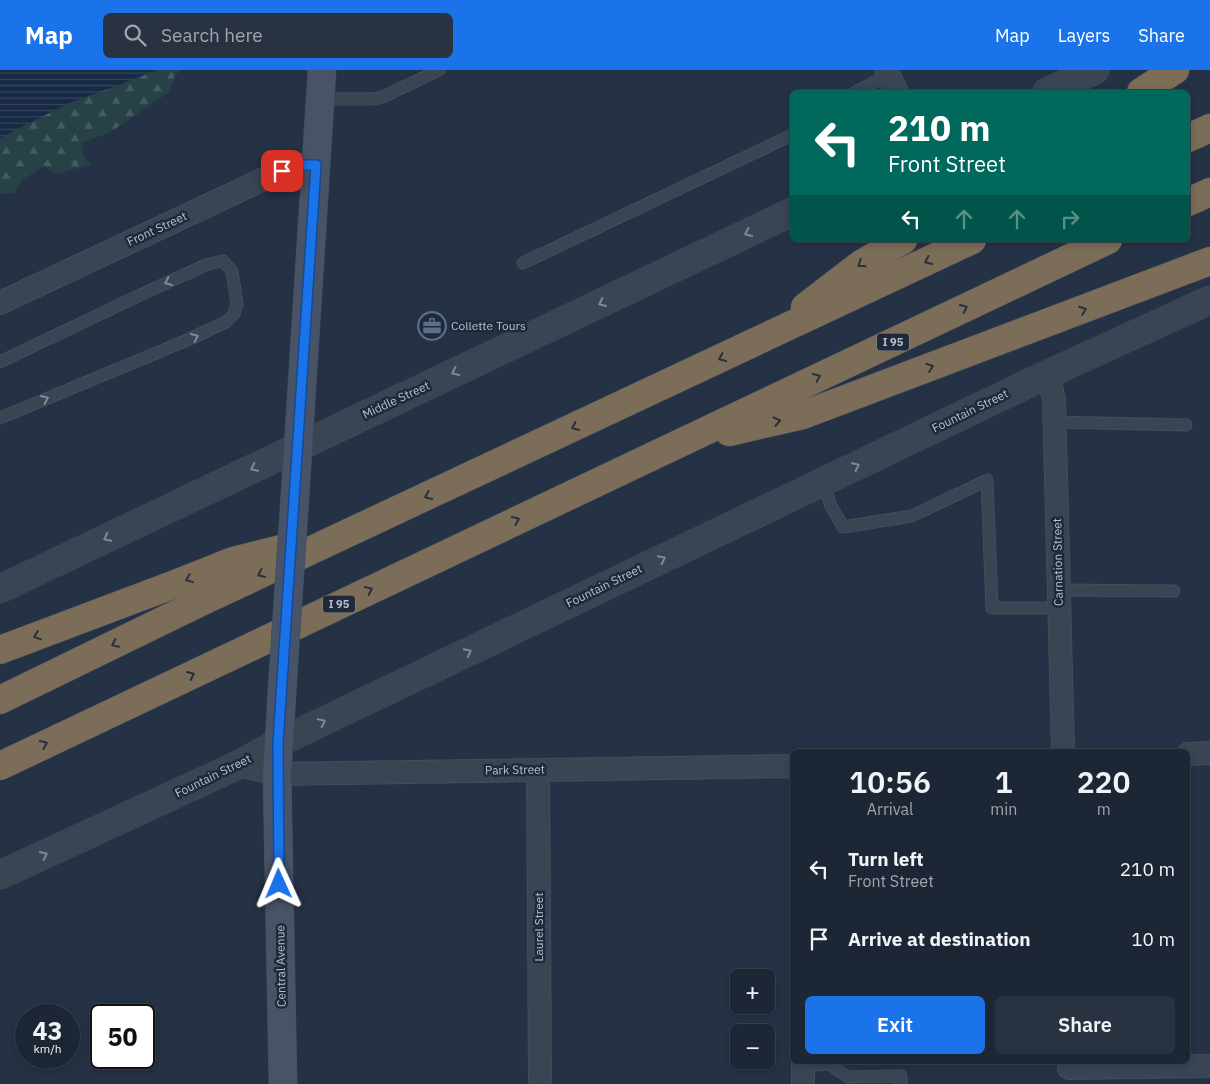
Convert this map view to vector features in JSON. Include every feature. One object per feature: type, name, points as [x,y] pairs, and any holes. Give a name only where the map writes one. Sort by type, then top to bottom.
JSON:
[{"type":"highway","points":[[1144,90],[1174,70]]},
{"type":"highway","points":[[1190,137],[1210,128]]},
{"type":"highway","points":[[1190,201],[1210,192]]},
{"type":"highway","points":[[766,338],[861,264],[900,242]]},
{"type":"highway","points":[[0,700],[353,531],[968,242]]},
{"type":"highway","name":"I 95","points":[[0,766],[1104,242]]},
{"type":"highway","points":[[678,443],[803,415],[1210,262]]},
{"type":"highway","points":[[0,650],[233,561],[353,531]]},
{"type":"main road","name":"Central Avenue","points":[[283,1084],[278,743],[322,70]]},
{"type":"street","points":[[1050,90],[1094,70]]},
{"type":"street","name":"Front Street","points":[[0,303],[282,171],[302,165],[316,165]]},
{"type":"street","name":"Middle Street","points":[[0,589],[790,213]]},
{"type":"street","name":"Fountain Street","points":[[0,875],[238,765],[278,743],[823,481],[1048,374],[1210,300]]},
{"type":"street","name":"Carnation Street","points":[[1048,374],[1054,400],[1055,422],[1062,749]]},
{"type":"street","points":[[1190,754],[1210,753]]},
{"type":"street","name":"Park Street","points":[[238,765],[277,774],[790,766]]},
{"type":"street","name":"Laurel Street","points":[[538,770],[540,1084]]},
{"type":"street","points":[[1069,1071],[1210,1066]]},
{"type":"lane","points":[[321,99],[374,100],[439,70]]},
{"type":"lane","points":[[860,90],[891,79]]},
{"type":"lane","points":[[523,263],[790,136]]},
{"type":"lane","points":[[0,362],[208,264],[223,261],[232,271],[237,304],[234,314],[226,322],[0,418]]},
{"type":"lane","points":[[1055,422],[1186,425]]},
{"type":"lane","points":[[823,481],[830,504],[843,527],[912,516],[986,480],[992,608],[1059,599],[1174,591]]},
{"type":"lane","points":[[803,1070],[829,1064],[848,1077],[901,1076],[901,1084]]},
{"type":"green space","points":[[96,70],[182,70],[175,75],[169,92],[109,133],[81,143],[84,158],[92,164],[56,174],[44,166],[22,180],[14,193],[0,194],[0,115]]},
{"type":"water","points":[[0,70],[158,70],[67,104],[0,138]]},
{"type":"place","name":"Collette Tours","points":[[432,326]]},
{"type":"route","points":[[279,884],[278,743],[316,165],[302,165],[282,171]]}]
